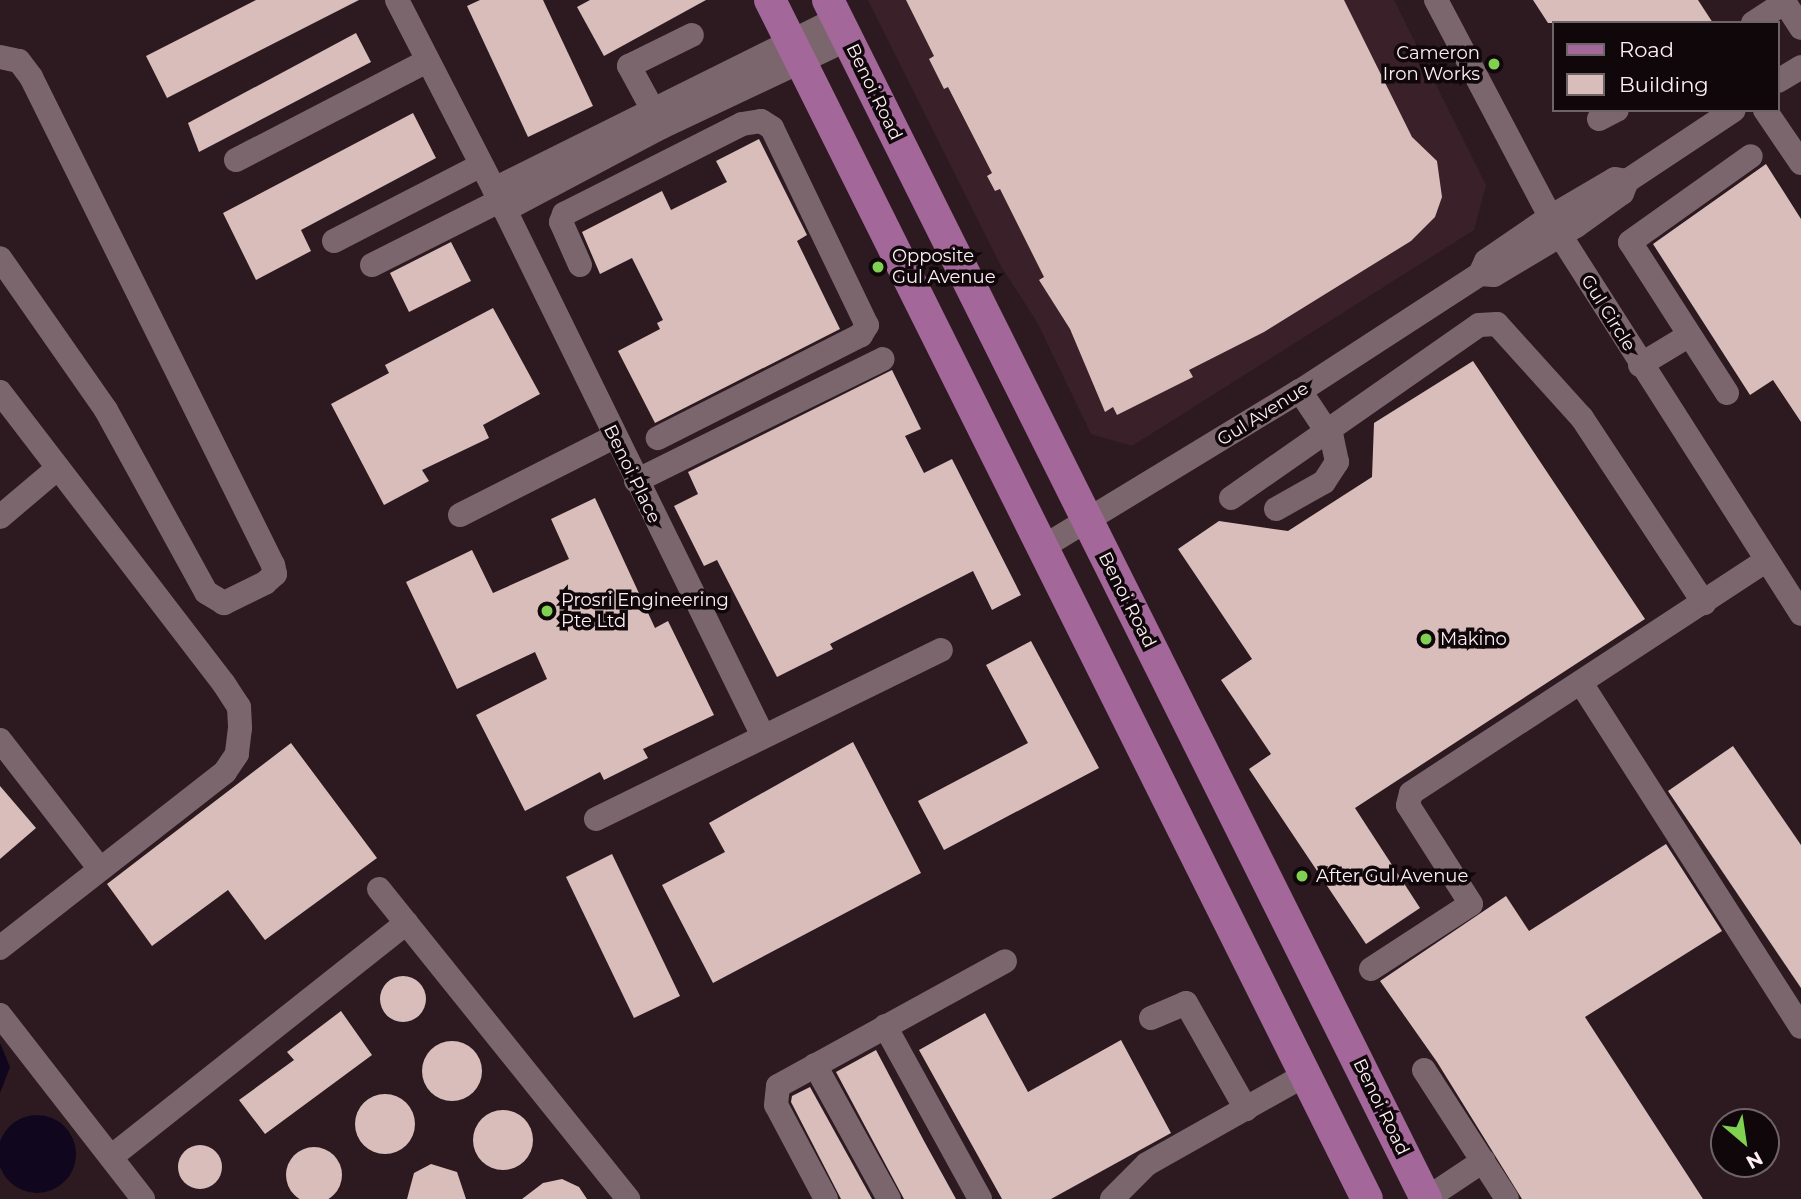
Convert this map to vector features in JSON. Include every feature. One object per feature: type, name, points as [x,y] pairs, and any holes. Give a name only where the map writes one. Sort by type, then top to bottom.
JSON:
[{"type":"main road","points":[[771,0],[1367,1199]]},
{"type":"main road","name":"Benoi Road","points":[[838,19],[1426,1199]]},
{"type":"street","name":"Benoi Place","points":[[397,0],[499,200],[763,736]]},
{"type":"street","name":"Gul Circle","points":[[1436,0],[1555,226],[1640,365],[1801,614]]},
{"type":"street","points":[[1756,21],[1784,1],[1801,28]]},
{"type":"street","points":[[372,265],[658,118],[796,52],[838,19]]},
{"type":"street","points":[[658,118],[629,66],[692,35]]},
{"type":"street","points":[[0,57],[19,61],[31,78],[273,565],[275,574],[265,583],[224,603],[206,592],[106,410],[0,258]]},
{"type":"street","points":[[236,160],[427,61]]},
{"type":"street","points":[[1780,80],[1801,67]]},
{"type":"street","name":"Gul Avenue","points":[[1042,547],[1088,523],[1300,391],[1480,274],[1494,275],[1555,226],[1622,193],[1627,181],[1731,112]]},
{"type":"street","points":[[1767,112],[1794,138],[1801,163]]},
{"type":"street","points":[[580,265],[561,222],[564,214],[742,124],[761,121],[772,128],[867,325],[861,335],[658,438]]},
{"type":"street","points":[[633,131],[654,170]]},
{"type":"street","points":[[1727,393],[1630,242],[1751,156]]},
{"type":"street","points":[[334,241],[481,165]]},
{"type":"street","points":[[1231,498],[1479,326],[1497,324],[1582,418],[1704,603]]},
{"type":"street","points":[[1640,365],[1688,336]]},
{"type":"street","points":[[636,481],[883,359]]},
{"type":"street","points":[[1276,509],[1315,488],[1335,468],[1335,446],[1300,391]]},
{"type":"street","points":[[0,392],[239,707],[237,754],[225,772],[0,948]]},
{"type":"street","points":[[460,515],[614,437]]},
{"type":"street","points":[[0,517],[58,468]]},
{"type":"street","points":[[1371,969],[1471,904],[1407,800],[1455,764],[1766,561]]},
{"type":"street","points":[[596,819],[941,650]]},
{"type":"street","points":[[1581,683],[1801,1027]]},
{"type":"street","points":[[0,740],[100,869]]},
{"type":"street","points":[[379,889],[628,1199]]},
{"type":"street","points":[[111,1157],[406,923]]},
{"type":"street","points":[[826,1199],[774,1098],[778,1086],[1005,961]]},
{"type":"street","points":[[1151,1018],[1186,1003],[1246,1109]]},
{"type":"street","points":[[0,1015],[144,1199]]},
{"type":"street","points":[[885,1026],[981,1199]]},
{"type":"street","points":[[815,1065],[889,1199]]},
{"type":"street","points":[[1424,1070],[1507,1199]]},
{"type":"street","points":[[1112,1199],[1147,1164],[1307,1074]]},
{"type":"street","points":[[1426,1199],[1483,1161]]},
{"type":"shaded area","points":[[868,0],[1394,0],[1486,185],[1474,230],[1132,446],[1091,434],[1037,322],[1002,268]]},
{"type":"shaded area","points":[[0,1043],[10,1067],[0,1093]]},
{"type":"shaded area","points":[[29,1116],[45,1116],[59,1122],[69,1132],[75,1146],[75,1162],[69,1176],[59,1186],[45,1192],[29,1192],[15,1186],[5,1176],[-1,1162],[-1,1146],[5,1132],[15,1122]]},
{"type":"building","points":[[256,0],[359,0],[167,98],[146,56]]},
{"type":"building","points":[[480,0],[543,0],[593,106],[528,137],[467,6]]},
{"type":"building","points":[[590,0],[706,0],[604,56],[577,7]]},
{"type":"building","points":[[906,0],[1344,0],[1412,137],[1437,161],[1442,197],[1435,217],[1411,241],[1264,332],[1189,370],[1193,377],[1117,415],[1113,407],[1105,412],[1070,329],[1039,280],[1044,277],[1000,189],[995,191],[987,176],[992,173],[948,87],[944,89],[929,59],[934,56]]},
{"type":"building","points":[[1533,0],[1698,0],[1712,21],[1552,21],[1548,23]]},
{"type":"building","points":[[356,33],[371,62],[199,152],[188,123]]},
{"type":"building","points":[[413,113],[436,158],[301,230],[311,251],[256,280],[223,213]]},
{"type":"building","points":[[759,139],[807,235],[797,241],[840,329],[655,423],[618,351],[660,329],[657,323],[663,320],[632,258],[600,274],[582,232],[662,191],[671,210],[727,182],[716,161]]},
{"type":"building","points":[[1766,164],[1801,219],[1801,422],[1773,380],[1750,395],[1653,244]]},
{"type":"building","points":[[451,242],[471,281],[409,312],[390,273]]},
{"type":"building","points":[[493,308],[540,394],[483,425],[489,438],[422,470],[429,481],[384,505],[331,404],[389,373],[385,365]]},
{"type":"building","name":"Makino","points":[[1473,361],[1645,619],[1355,808],[1420,908],[1366,944],[1249,769],[1271,754],[1221,680],[1252,659],[1178,549],[1219,521],[1288,531],[1372,477],[1374,423]]},
{"type":"building","points":[[892,370],[921,429],[905,436],[924,473],[952,459],[1021,595],[992,610],[973,571],[830,644],[833,649],[777,677],[717,560],[704,566],[674,506],[698,494],[688,472]]},
{"type":"building","points":[[595,498],[655,628],[668,621],[714,715],[643,749],[648,758],[604,780],[600,772],[525,811],[476,715],[547,679],[535,652],[457,689],[406,582],[472,550],[493,593],[569,559],[551,519]]},
{"type":"building","points":[[1031,641],[1099,768],[944,850],[918,801],[1028,743],[986,665]]},
{"type":"building","points":[[853,742],[921,873],[713,983],[662,885],[725,852],[709,823]]},
{"type":"building","points":[[291,743],[377,858],[265,940],[228,890],[152,946],[107,884]]},
{"type":"building","points":[[1733,746],[1801,845],[1801,988],[1668,791]]},
{"type":"building","points":[[0,786],[36,828],[0,859]]},
{"type":"building","points":[[1666,844],[1722,931],[1585,1017],[1703,1199],[1522,1199],[1437,1062],[1380,981],[1506,896],[1529,931]]},
{"type":"building","points":[[612,854],[680,996],[634,1018],[566,877]]},
{"type":"building","points":[[403,976],[419,983],[426,999],[419,1015],[403,1022],[387,1015],[380,999],[387,983]]},
{"type":"building","points":[[341,1011],[372,1055],[265,1134],[239,1100],[294,1060],[287,1052]]},
{"type":"building","points":[[985,1013],[1028,1092],[1121,1040],[1171,1133],[1051,1199],[1002,1199],[919,1050]]},
{"type":"building","points":[[452,1041],[473,1050],[482,1071],[473,1092],[452,1101],[431,1092],[422,1071],[431,1050]]},
{"type":"building","points":[[876,1050],[956,1199],[904,1199],[836,1072]]},
{"type":"building","points":[[810,1087],[872,1199],[841,1199],[791,1102],[792,1096]]},
{"type":"building","points":[[385,1094],[406,1103],[415,1124],[406,1145],[385,1154],[364,1145],[355,1124],[364,1103]]},
{"type":"building","points":[[503,1110],[524,1119],[533,1140],[524,1161],[503,1170],[482,1161],[473,1140],[482,1119]]},
{"type":"building","points":[[200,1145],[215,1152],[222,1167],[215,1182],[200,1189],[185,1182],[178,1167],[185,1152]]},
{"type":"building","points":[[308,1147],[320,1147],[330,1151],[338,1159],[342,1169],[342,1181],[338,1191],[328,1200],[298,1199],[290,1191],[286,1181],[286,1169],[290,1159],[298,1151]]},
{"type":"building","points":[[431,1164],[457,1172],[466,1199],[407,1199],[414,1173]]},
{"type":"building","points":[[562,1179],[579,1187],[587,1199],[522,1199],[543,1183]]},
{"type":"place","name":"Cameron Iron Works","points":[[1494,64]]},
{"type":"place","name":"Opposite Gul Avenue","points":[[878,267]]},
{"type":"place","name":"Prosri Engineering Pte Ltd","points":[[547,611]]},
{"type":"place","name":"Makino","points":[[1426,639]]},
{"type":"place","name":"After Gul Avenue","points":[[1302,876]]}]
